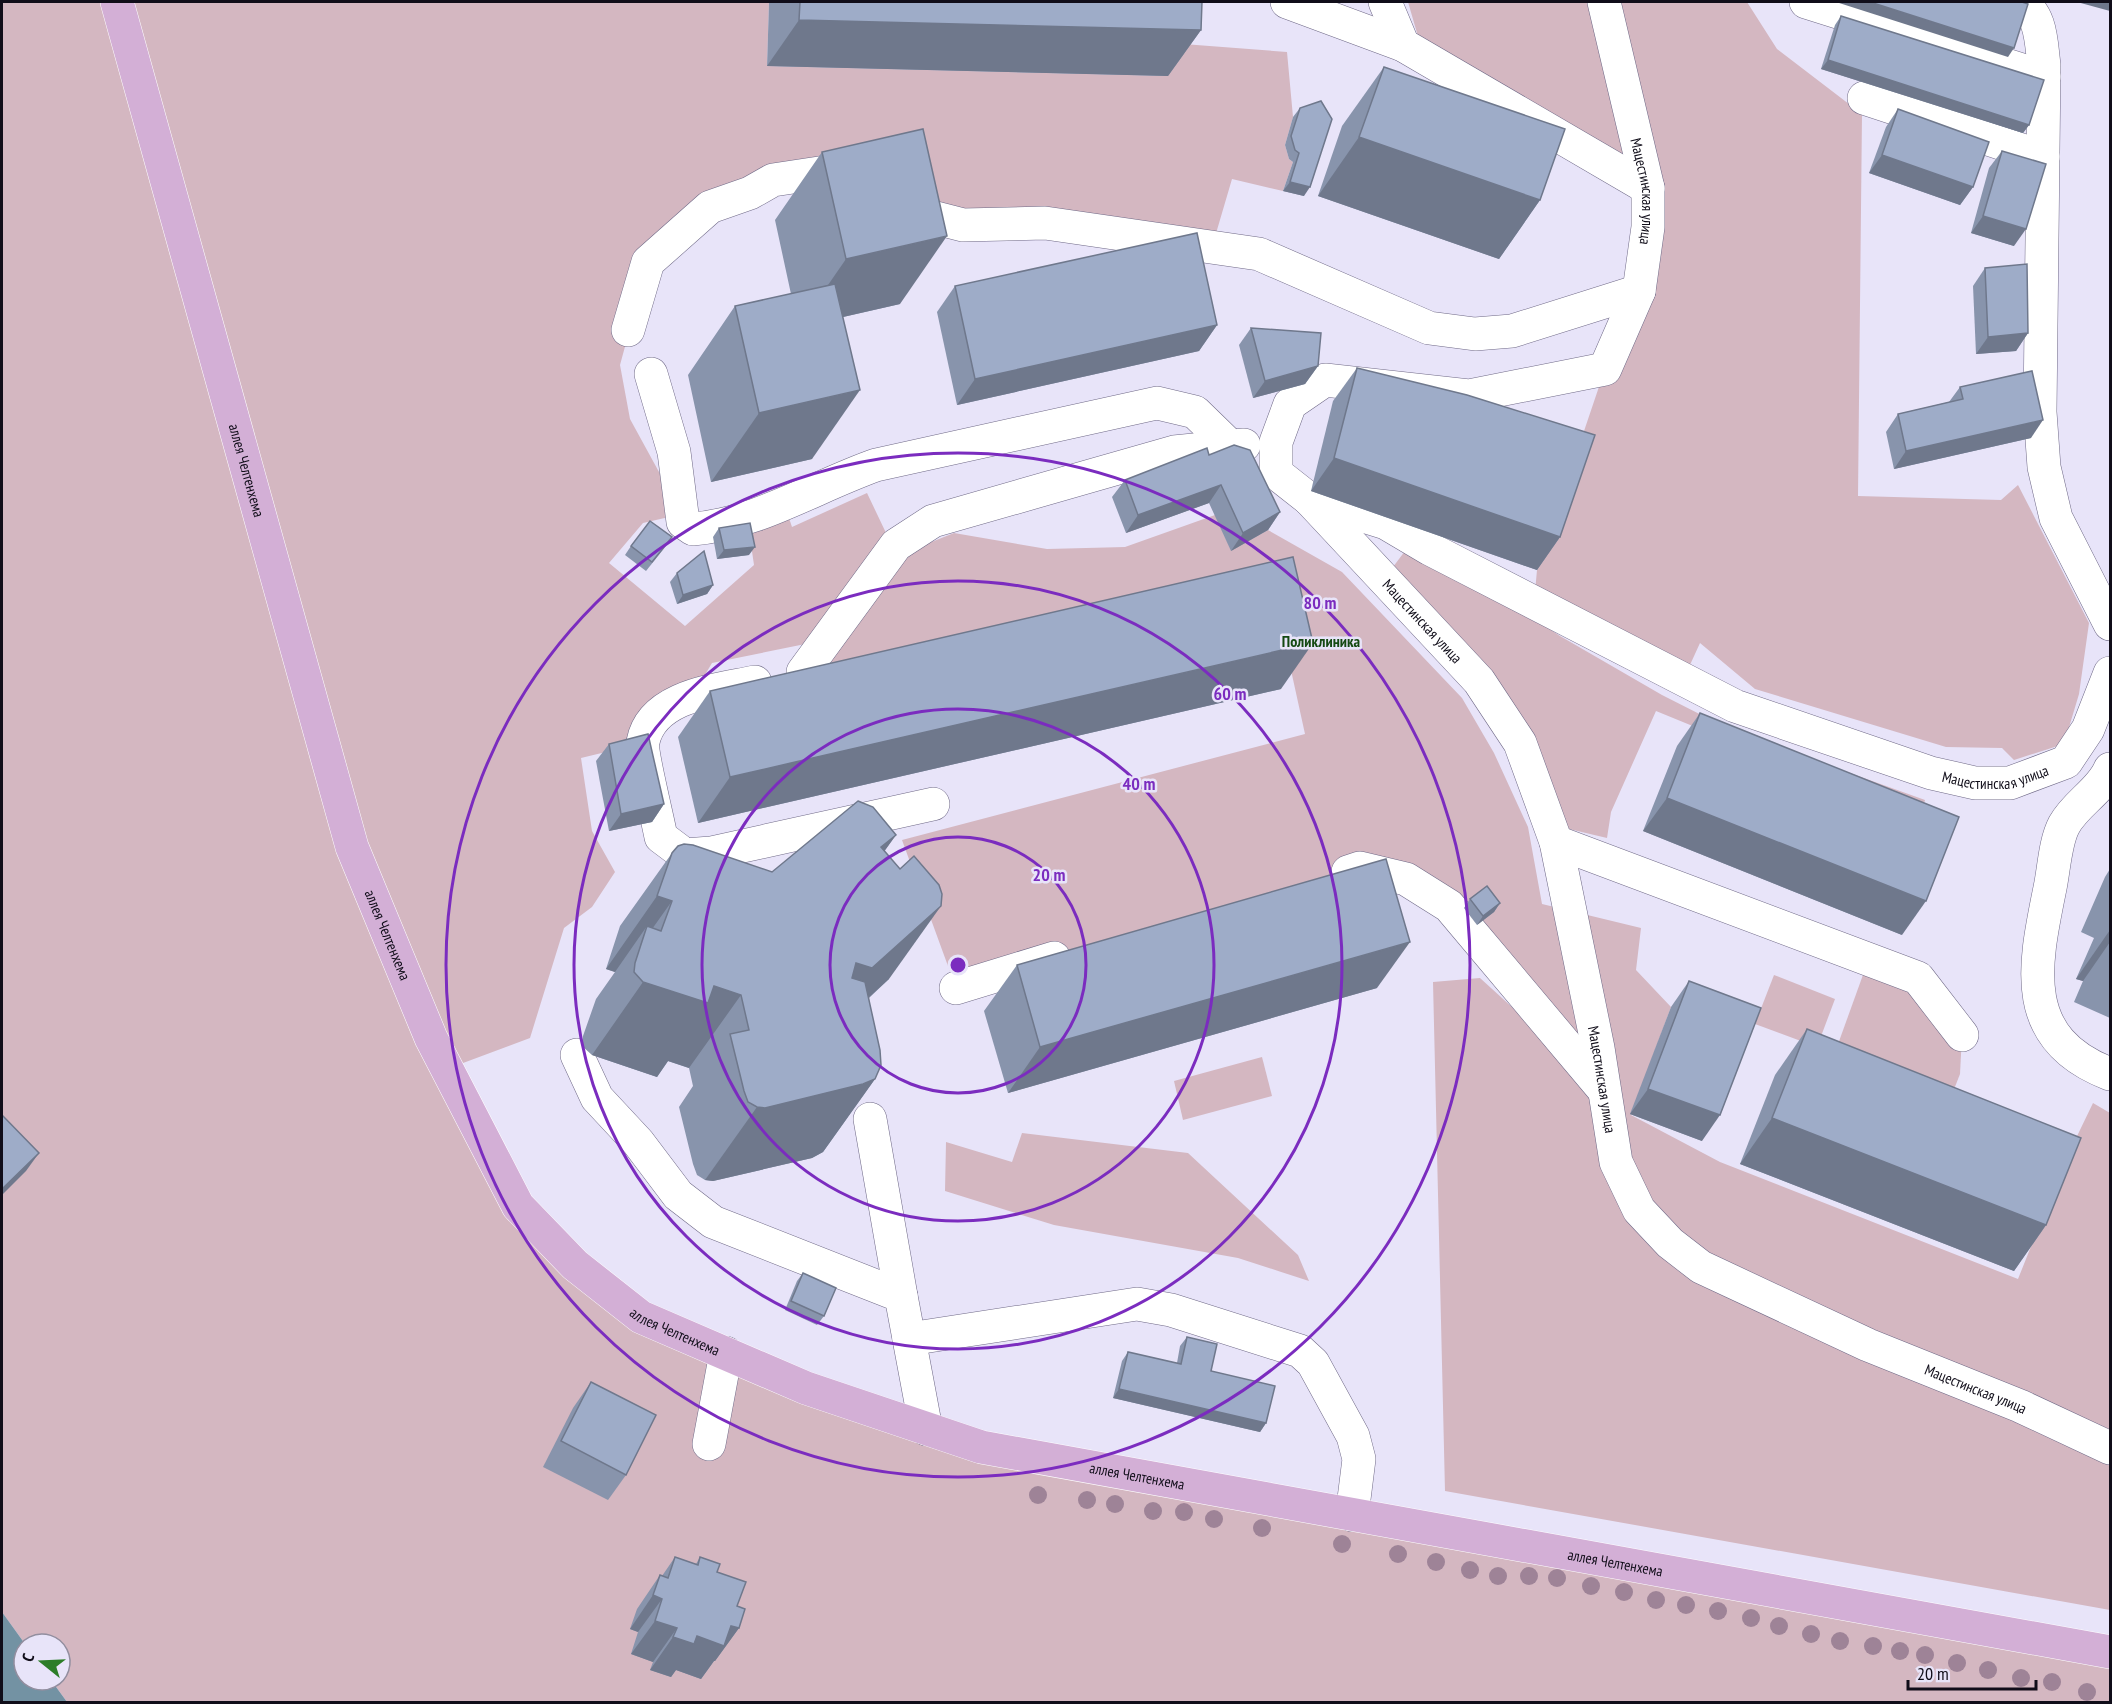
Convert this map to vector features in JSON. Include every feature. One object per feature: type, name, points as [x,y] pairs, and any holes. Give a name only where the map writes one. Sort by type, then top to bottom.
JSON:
[{"type":"main road","name":"аллея Челтенхема","points":[[117,2],[352,847],[431,1038],[518,1206],[575,1265],[641,1317],[806,1388],[981,1447],[2110,1652]]},
{"type":"street","points":[[1287,2],[1403,45],[1648,188]]},
{"type":"street","points":[[1385,2],[1403,45]]},
{"type":"street","name":"Мацестинская улица","points":[[1604,2],[1648,188],[1648,227],[1639,291],[1605,369],[1557,381],[1469,396],[1325,380],[1290,404],[1276,442],[1276,473],[1309,499],[1479,681],[1520,743],[1556,842],[1605,1090],[1616,1162],[1639,1210],[1670,1243],[1701,1267],[1868,1345],[2020,1406],[2110,1448]]},
{"type":"street","points":[[1806,2],[2044,77]]},
{"type":"street","points":[[2019,2],[2027,5],[2035,17],[2039,29],[2044,77],[2040,412],[2044,467],[2056,518],[2110,624]]},
{"type":"street","points":[[1864,98],[2043,157]]},
{"type":"street","points":[[628,330],[648,262],[710,207],[750,193],[773,180],[838,170],[879,180],[932,217],[963,225],[1045,223],[1259,254],[1429,328],[1475,334],[1512,331],[1639,291]]},
{"type":"street","points":[[651,374],[674,452],[683,522],[693,530],[724,526],[876,465],[1157,403],[1195,412],[1230,446]]},
{"type":"street","points":[[802,672],[896,545],[933,521],[1174,452],[1276,442]]},
{"type":"street","name":"Мацестинская улица","points":[[1309,499],[1386,523],[1430,549],[1735,706],[1931,773],[1975,783],[2010,783],[2066,762],[2095,716],[2110,673]]},
{"type":"street","points":[[846,662],[693,695],[669,707],[652,722],[643,742],[661,837],[684,855],[711,853],[933,804]]},
{"type":"street","points":[[2095,716],[2110,748]]},
{"type":"street","points":[[2109,778],[2083,799],[2063,826],[2037,953],[2038,1002],[2053,1031],[2072,1053],[2093,1068],[2110,1074]]},
{"type":"street","points":[[1556,842],[1918,978],[1962,1035]]},
{"type":"street","points":[[1314,882],[1360,868],[1406,879],[1449,906],[1605,1090]]},
{"type":"street","points":[[956,988],[1084,949]]},
{"type":"street","points":[[577,1054],[597,1098],[639,1142],[678,1195],[713,1221],[902,1296]]},
{"type":"street","points":[[870,1119],[926,1429]]},
{"type":"street","points":[[909,1339],[1137,1304],[1171,1310],[1300,1351],[1313,1363],[1353,1436],[1359,1459],[1352,1515]]},
{"type":"street","points":[[709,1444],[726,1353]]},
{"type":"shaded area","points":[[2,2],[769,2],[767,66],[1168,76],[1170,43],[1287,52],[1293,117],[1285,145],[1289,159],[1293,162],[1283,191],[1232,179],[1212,247],[773,180],[648,262],[620,365],[630,419],[682,514],[643,523],[609,563],[685,626],[754,565],[747,517],[784,503],[792,527],[867,493],[887,535],[864,569],[954,533],[1047,549],[1125,547],[1215,515],[1231,550],[1268,530],[1342,572],[1462,698],[1494,753],[1528,827],[1542,904],[1641,928],[1636,970],[1671,1007],[1631,1115],[1720,1162],[2018,1279],[2066,1159],[2093,1103],[2110,1113],[2110,1610],[1445,1491],[1433,982],[1480,978],[1623,1108],[1406,879],[956,988],[902,840],[1305,734],[1273,588],[803,672],[825,640],[712,663],[693,695],[643,743],[581,758],[592,831],[615,872],[592,907],[564,928],[530,1038],[447,1069],[518,1206],[641,1317],[981,1447],[2110,1652],[2110,1702],[67,1702],[60,1692],[72,1692],[72,1632],[16,1632],[2,1612]]},
{"type":"shaded area","points":[[1408,2],[1747,2],[1777,49],[1862,114],[1858,496],[2001,500],[2018,485],[2089,623],[2079,694],[2064,744],[2014,760],[2002,748],[1946,747],[1755,689],[1700,643],[1684,678],[1534,603],[1537,570],[1605,369],[1648,188],[1424,57]]},
{"type":"shaded area","points":[[1414,539],[1560,636],[1662,695],[1733,731],[1925,800],[1920,819],[1656,711],[1611,812],[1607,838],[1569,829],[1514,707],[1393,567]]},
{"type":"shaded area","points":[[1868,961],[1918,978],[1962,1035],[1960,1074],[1935,1138],[1820,1094]]},
{"type":"shaded area","points":[[1774,975],[1835,999],[1817,1047],[1755,1024]]},
{"type":"shaded area","points":[[1262,1057],[1272,1096],[1183,1120],[1174,1081]]},
{"type":"shaded area","points":[[1022,1133],[1188,1153],[1298,1255],[1309,1281],[1238,1258],[1054,1225],[945,1191],[946,1142],[1012,1162]]},
{"type":"water","points":[[2,1612],[16,1632],[12,1632],[12,1692],[60,1692],[67,1702],[2,1702]]},
{"type":"building","points":[[800,2],[1202,2],[1201,30],[799,20]]},
{"type":"building","points":[[1870,2],[2022,2],[2028,4],[2014,48]]},
{"type":"building","points":[[1841,16],[2044,80],[2029,125],[1828,60]]},
{"type":"building","points":[[1384,67],[1565,129],[1540,200],[1359,137]]},
{"type":"building","points":[[1321,101],[1332,119],[1310,187],[1290,182],[1299,153],[1295,150],[1291,136],[1300,108]]},
{"type":"building","points":[[1898,109],[1989,142],[1973,187],[1882,155]]},
{"type":"building","points":[[923,129],[947,236],[846,259],[822,152]]},
{"type":"building","points":[[2002,151],[2046,164],[2026,229],[1983,216]]},
{"type":"building","points":[[1197,233],[1217,325],[975,379],[955,286]]},
{"type":"building","points":[[2027,264],[2028,333],[1988,337],[1985,268]]},
{"type":"building","points":[[835,284],[860,390],[759,413],[735,306]]},
{"type":"building","points":[[1251,328],[1321,333],[1318,366],[1265,381]]},
{"type":"building","points":[[1357,368],[1467,395],[1595,435],[1560,537],[1334,458]]},
{"type":"building","points":[[2032,371],[2043,420],[1906,451],[1898,414],[1963,399],[1960,387]]},
{"type":"building","points":[[1234,445],[1250,450],[1280,512],[1243,533],[1221,485],[1138,515],[1125,480],[1207,448],[1209,455]]},
{"type":"building","points":[[650,521],[672,537],[652,562],[631,546]]},
{"type":"building","points":[[750,523],[755,547],[724,550],[719,528]]},
{"type":"building","points":[[704,551],[713,585],[683,595],[677,573]]},
{"type":"building","points":[[1293,557],[1313,643],[730,777],[710,691]]},
{"type":"building","points":[[1700,713],[1959,817],[1926,901],[1667,798]]},
{"type":"building","points":[[648,734],[664,804],[621,814],[609,744]]},
{"type":"building","points":[[858,801],[873,807],[896,835],[881,847],[900,869],[914,856],[939,885],[942,894],[941,906],[872,968],[856,963],[852,978],[865,982],[880,1050],[881,1065],[875,1079],[765,1108],[757,1107],[748,1102],[730,1034],[749,1030],[741,995],[714,986],[708,1003],[643,982],[634,972],[647,926],[661,931],[672,901],[657,896],[672,853],[678,846],[693,845],[772,872]]},
{"type":"building","points":[[1386,859],[1410,942],[1040,1047],[1017,965]]},
{"type":"building","points":[[1487,886],[1500,903],[1483,916],[1470,899]]},
{"type":"building","points":[[1689,981],[1761,1008],[1720,1115],[1648,1089]]},
{"type":"building","points":[[1807,1029],[2081,1138],[2046,1225],[1772,1118]]},
{"type":"building","points":[[2,1115],[39,1153],[2,1189]]},
{"type":"building","points":[[803,1273],[836,1288],[824,1316],[791,1301]]},
{"type":"building","points":[[1187,1337],[1217,1344],[1211,1371],[1275,1386],[1266,1423],[1119,1389],[1128,1352],[1181,1364]]},
{"type":"building","points":[[591,1382],[656,1415],[626,1475],[561,1441]]},
{"type":"building","points":[[675,1557],[698,1565],[700,1557],[720,1564],[717,1572],[746,1582],[737,1606],[745,1609],[739,1628],[731,1626],[724,1646],[697,1636],[694,1644],[673,1637],[677,1628],[655,1621],[662,1599],[653,1595],[660,1575],[668,1578]]},
{"type":"district","name":"Поликлиника","points":[[1321,641]]}]
